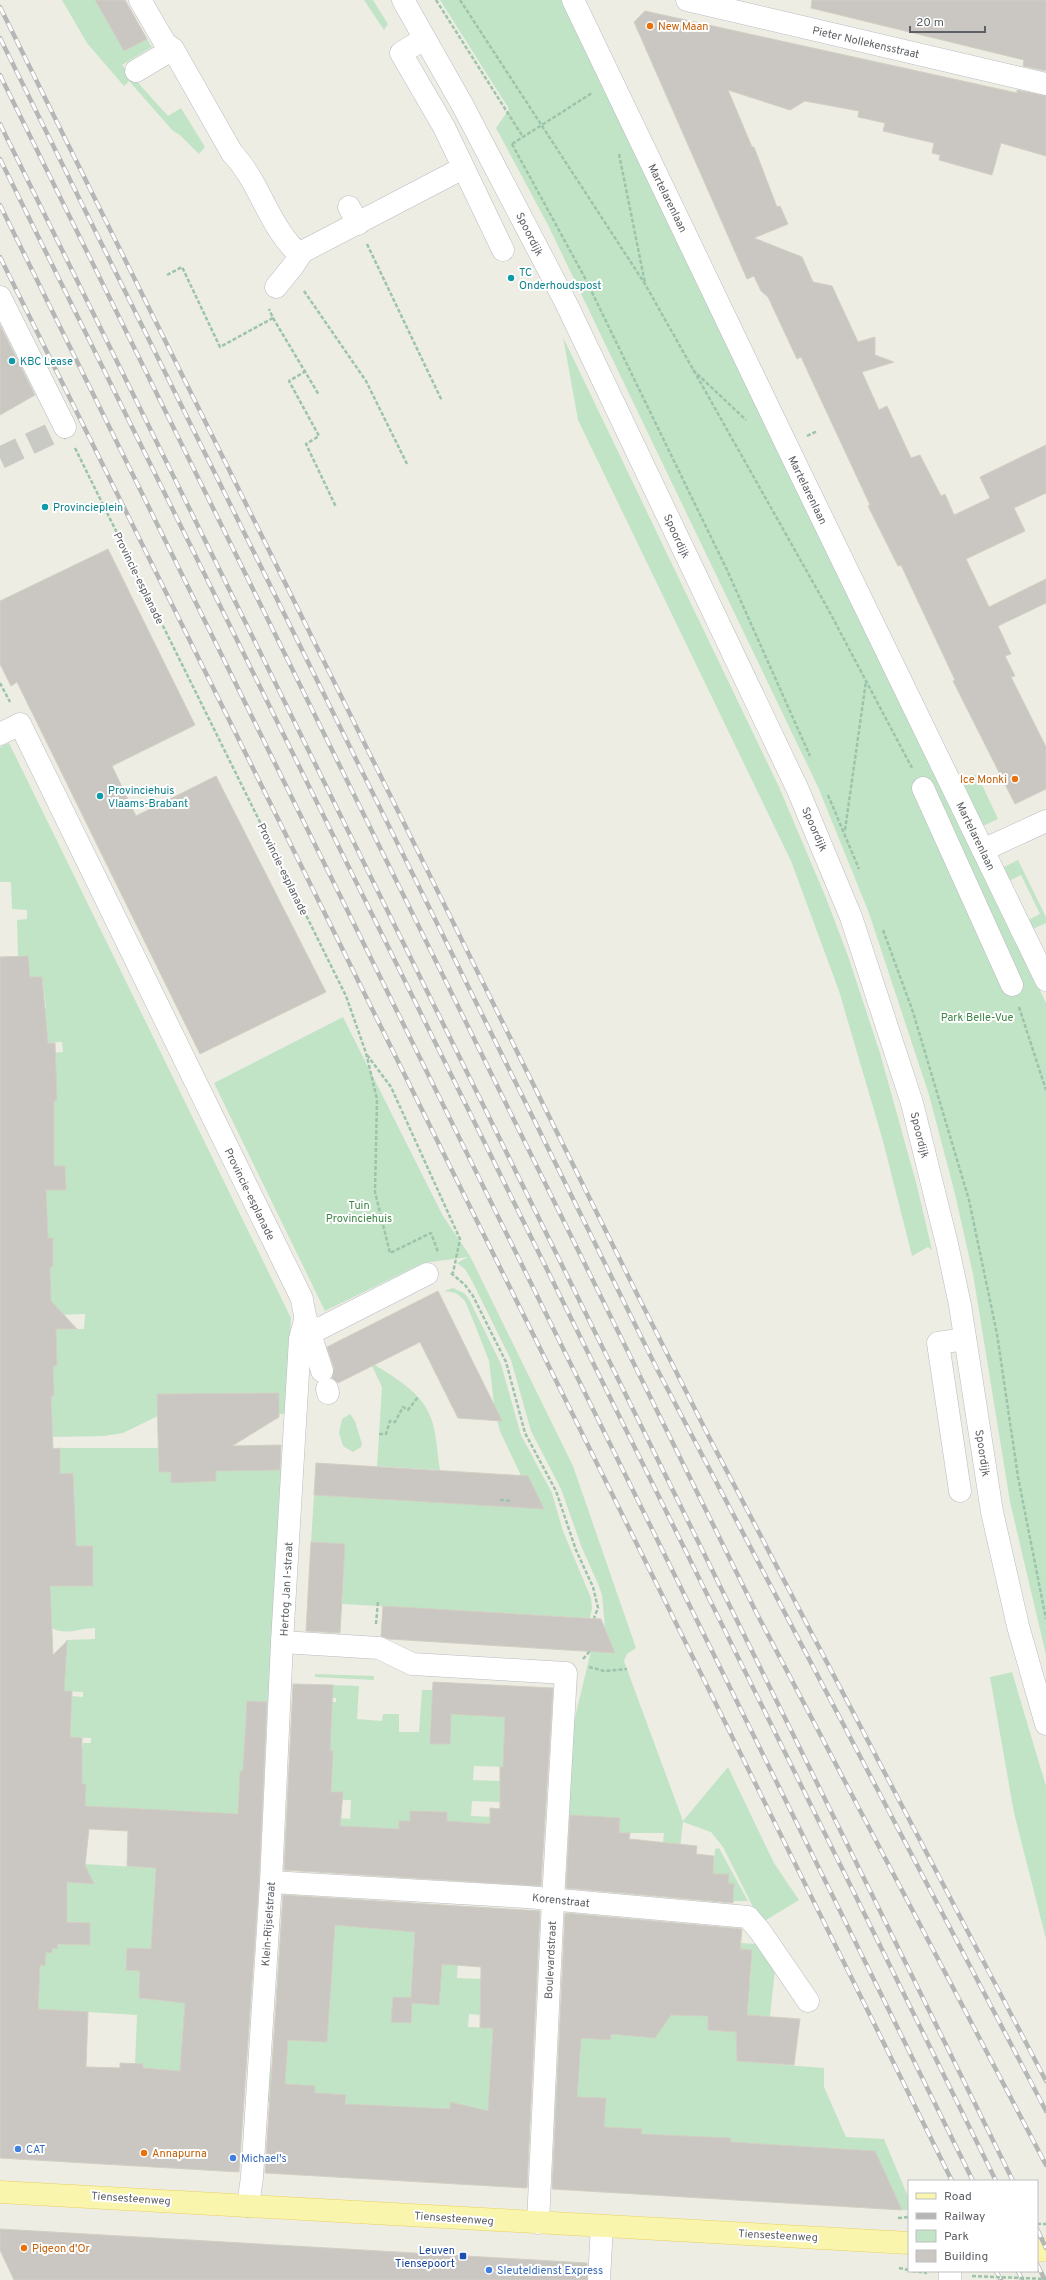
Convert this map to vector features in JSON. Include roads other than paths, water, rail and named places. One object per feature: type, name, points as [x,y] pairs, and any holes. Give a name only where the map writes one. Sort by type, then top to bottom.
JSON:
[{"type":"main road","name":"Tiensesteenweg","points":[[0,2192],[538,2223],[908,2242]]},
{"type":"street","points":[[140,0],[165,43],[173,49],[232,153],[240,162],[291,247],[300,255]]},
{"type":"street","name":"Spoordijk","points":[[403,0],[463,106],[567,305],[798,790],[829,860],[869,965],[912,1103],[947,1244],[965,1339],[992,1512],[1018,1626],[1046,1724]]},
{"type":"street","name":"Martelarenlaan","points":[[573,0],[972,856],[1046,980]]},
{"type":"street","name":"Pieter Nollekensstraat","points":[[687,0],[1046,84]]},
{"type":"street","points":[[424,39],[401,53],[444,128],[503,250]]},
{"type":"street","points":[[136,71],[173,49]]},
{"type":"street","points":[[282,280],[302,252],[354,215],[463,168]]},
{"type":"street","points":[[0,298],[65,427]]},
{"type":"street","name":"Provincie-esplanade","points":[[0,734],[20,724],[302,1299],[308,1326]]},
{"type":"street","points":[[923,788],[972,856],[1012,985]]},
{"type":"street","points":[[972,856],[1046,821]]},
{"type":"street","points":[[325,1384],[308,1326],[435,1274]]},
{"type":"street","name":"Hertog Jan I-straat","points":[[308,1326],[300,1340],[282,1642],[379,1648],[412,1664],[566,1673]]},
{"type":"street","points":[[960,1491],[938,1343],[965,1339]]},
{"type":"street","name":"Klein-Rijselstraat","points":[[248,2206],[252,2177],[271,1882],[282,1642]]},
{"type":"street","name":"Boulevardstraat","points":[[538,2223],[553,1900],[566,1673]]},
{"type":"street","name":"Korenstraat","points":[[271,1882],[553,1900],[748,1917],[760,1931],[808,2001]]},
{"type":"street","points":[[599,2280],[602,2226]]},
{"type":"tunnel","points":[[0,458],[65,427]]},
{"type":"railway","points":[[0,7],[709,1437],[1046,2081]]},
{"type":"railway","points":[[0,38],[657,1369],[1046,2111]]},
{"type":"railway","points":[[0,75],[756,1612],[1046,2165]]},
{"type":"railway","points":[[0,124],[1013,2180]]},
{"type":"railway","points":[[0,159],[996,2180]]},
{"type":"railway","points":[[0,205],[973,2180]]},
{"type":"railway","points":[[0,257],[952,2180]]},
{"type":"railway","points":[[1038,2231],[1046,2248]]},
{"type":"railway","points":[[1038,2266],[1045,2280]]},
{"type":"railway","points":[[997,2272],[1001,2280]]},
{"type":"railway","points":[[1018,2272],[1022,2280]]},
{"type":"place","name":"New Maan","points":[[650,26]]},
{"type":"place","name":"TC Onderhoudspost","points":[[511,278]]},
{"type":"place","name":"KBC Lease","points":[[12,361]]},
{"type":"place","name":"Provincieplein","points":[[45,507]]},
{"type":"place","name":"Ice Monki","points":[[1015,779]]},
{"type":"place","name":"Provinciehuis Vlaams-Brabant","points":[[100,796]]},
{"type":"place","name":"CAT","points":[[18,2149]]},
{"type":"place","name":"Annapurna","points":[[144,2153]]},
{"type":"place","name":"Michael's","points":[[233,2158]]},
{"type":"place","name":"Pigeon d'Or","points":[[24,2248]]},
{"type":"place","name":"Leuven Tiensepoort","points":[[463,2256]]},
{"type":"place","name":"Sleuteldienst Express","points":[[489,2270]]},
{"type":"park label","name":"Park Belle-Vue","points":[[977,1017]]},
{"type":"park label","name":"Tuin Provinciehuis","points":[[359,1211]]}]
